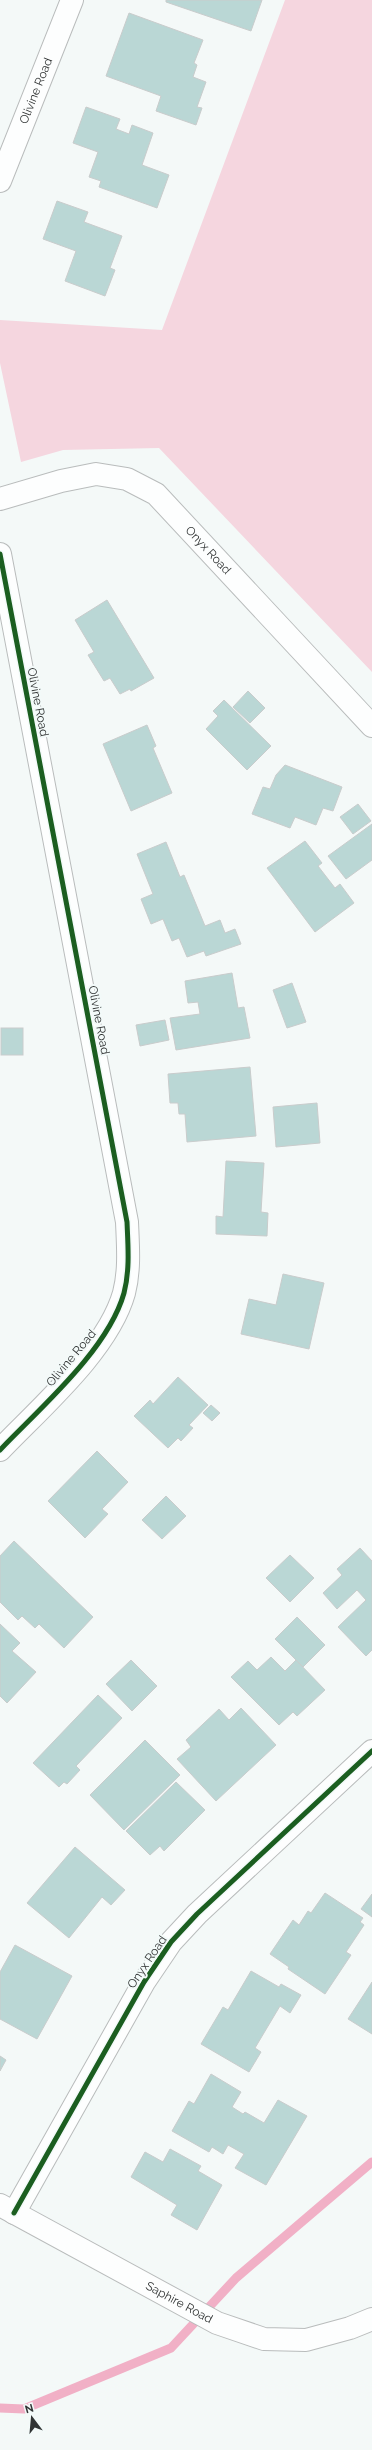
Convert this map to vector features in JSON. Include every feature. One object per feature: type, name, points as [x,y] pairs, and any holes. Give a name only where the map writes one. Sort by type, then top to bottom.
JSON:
[{"type":"street","name":"Olivine Road","points":[[0,182],[72,0]]},
{"type":"street","name":"Onyx Road","points":[[0,499],[61,481],[96,474],[127,480],[156,494],[372,726]]},
{"type":"street","name":"Olivine Road","points":[[0,554],[127,1222],[129,1258],[124,1293],[109,1328],[82,1364],[0,1450]]},
{"type":"street","name":"Onyx Road","points":[[7,2209],[144,1982],[171,1942],[197,1914],[372,1751]]},
{"type":"street","name":"Saphire Road","points":[[7,2209],[217,2323],[264,2339],[306,2340],[350,2328],[372,2319]]},
{"type":"shaded area","points":[[285,0],[372,0],[372,672],[159,448],[63,450],[21,462],[0,363],[0,320],[162,330]]},
{"type":"building","points":[[166,0],[262,0],[251,31],[166,2]]},
{"type":"building","points":[[129,13],[203,40],[194,63],[197,65],[193,77],[206,82],[197,107],[202,108],[196,125],[156,111],[161,96],[106,76]]},
{"type":"building","points":[[86,107],[120,119],[116,129],[129,134],[132,125],[153,133],[142,165],[169,175],[157,208],[99,187],[101,181],[89,177],[98,152],[73,143]]},
{"type":"building","points":[[57,201],[88,212],[84,222],[122,236],[110,268],[115,270],[105,296],[65,281],[76,251],[43,239]]},
{"type":"building","points":[[107,600],[154,678],[131,691],[130,689],[120,694],[110,678],[104,681],[88,655],[94,652],[75,620]]},
{"type":"building","points":[[248,691],[265,708],[250,723],[233,707]]},
{"type":"building","points":[[224,700],[271,746],[247,770],[206,729],[218,716],[213,711]]},
{"type":"building","points":[[147,725],[156,746],[153,748],[172,793],[131,811],[103,744]]},
{"type":"building","points":[[285,765],[342,787],[333,811],[323,808],[316,825],[295,817],[290,828],[252,814],[263,787],[270,789],[276,775]]},
{"type":"building","points":[[358,804],[371,821],[353,834],[340,817]]},
{"type":"building","points":[[372,824],[372,860],[346,879],[328,856]]},
{"type":"building","points":[[305,841],[322,863],[318,866],[335,888],[340,884],[354,903],[315,932],[267,868]]},
{"type":"building","points":[[166,842],[180,877],[184,875],[205,926],[220,920],[225,933],[235,929],[241,944],[206,956],[204,951],[187,957],[179,938],[172,941],[163,919],[151,924],[141,899],[153,894],[137,854]]},
{"type":"building","points":[[232,973],[238,1008],[244,1007],[250,1038],[176,1050],[170,1018],[200,1014],[198,1002],[188,1003],[185,981]]},
{"type":"building","points":[[292,983],[306,1022],[287,1028],[273,990]]},
{"type":"building","points":[[165,1020],[169,1040],[140,1046],[136,1025]]},
{"type":"building","points":[[1,1028],[23,1028],[23,1055],[1,1055]]},
{"type":"building","points":[[250,1067],[256,1136],[187,1142],[185,1114],[179,1114],[178,1103],[170,1103],[168,1074]]},
{"type":"building","points":[[317,1103],[320,1143],[276,1147],[273,1107]]},
{"type":"building","points":[[226,1161],[264,1163],[261,1212],[268,1213],[267,1236],[216,1234],[216,1216],[223,1217]]},
{"type":"building","points":[[283,1274],[324,1283],[309,1349],[241,1334],[249,1299],[276,1305]]},
{"type":"building","points":[[178,1377],[208,1405],[189,1425],[193,1428],[181,1441],[178,1438],[168,1448],[134,1416],[150,1400],[153,1404]]},
{"type":"building","points":[[211,1405],[220,1413],[212,1421],[203,1413]]},
{"type":"building","points":[[97,1451],[128,1482],[102,1509],[108,1514],[85,1538],[48,1501]]},
{"type":"building","points":[[166,1496],[186,1516],[162,1539],[142,1520]]},
{"type":"building","points":[[14,1541],[93,1617],[64,1648],[39,1624],[35,1628],[22,1616],[18,1620],[0,1602],[0,1556]]},
{"type":"building","points":[[360,1548],[372,1561],[372,1650],[366,1656],[338,1627],[366,1600],[357,1590],[337,1609],[323,1593],[342,1575],[337,1569]]},
{"type":"building","points":[[290,1555],[314,1578],[290,1602],[266,1578]]},
{"type":"building","points":[[297,1617],[325,1645],[303,1667],[275,1639]]},
{"type":"building","points":[[0,1624],[20,1643],[12,1651],[36,1672],[7,1703],[0,1696]]},
{"type":"building","points":[[271,1657],[285,1671],[296,1660],[325,1690],[297,1716],[293,1712],[279,1725],[231,1677],[248,1661],[257,1670]]},
{"type":"building","points":[[131,1660],[157,1686],[132,1711],[106,1684]]},
{"type":"building","points":[[98,1695],[122,1718],[76,1766],[80,1770],[67,1784],[64,1782],[59,1787],[33,1763]]},
{"type":"building","points":[[241,1708],[276,1745],[216,1801],[177,1759],[191,1747],[186,1740],[219,1709],[229,1720]]},
{"type":"building","points":[[145,1740],[180,1775],[124,1830],[90,1795]]},
{"type":"building","points":[[176,1782],[205,1810],[164,1851],[160,1846],[150,1855],[126,1831]]},
{"type":"building","points":[[75,1847],[125,1890],[111,1905],[102,1897],[69,1938],[27,1903]]},
{"type":"building","points":[[325,1893],[363,1918],[360,1922],[364,1925],[346,1952],[351,1955],[325,1994],[288,1969],[289,1967],[270,1954],[293,1920],[299,1925],[308,1911],[311,1913]]},
{"type":"building","points":[[372,1894],[372,1917],[361,1909]]},
{"type":"building","points":[[15,1945],[72,1976],[37,2039],[0,2019],[0,1972]]},
{"type":"building","points":[[251,1971],[279,1987],[281,1984],[301,1995],[290,2013],[280,2006],[255,2048],[261,2052],[249,2072],[201,2044],[223,2007],[228,2010]]},
{"type":"building","points":[[372,1982],[372,2034],[348,2019]]},
{"type":"building","points":[[0,2056],[6,2060],[0,2071]]},
{"type":"building","points":[[211,2074],[241,2092],[232,2107],[243,2114],[245,2112],[264,2123],[278,2100],[307,2116],[266,2185],[235,2168],[244,2154],[228,2145],[223,2154],[212,2147],[209,2152],[172,2131],[189,2101],[194,2104]]},
{"type":"building","points":[[170,2149],[201,2166],[198,2171],[222,2185],[197,2230],[171,2215],[177,2205],[131,2177],[145,2152],[163,2162]]},
{"type":"waterway","points":[[0,2408],[24,2409],[171,2348],[236,2278],[372,2162]]},
{"type":"cycle path","points":[[0,554],[127,1222],[128,1258],[124,1293],[116,1314],[104,1336],[53,1397],[0,1450]]},
{"type":"cycle path","points":[[14,2213],[144,1982],[171,1942],[197,1914],[372,1751]]}]
